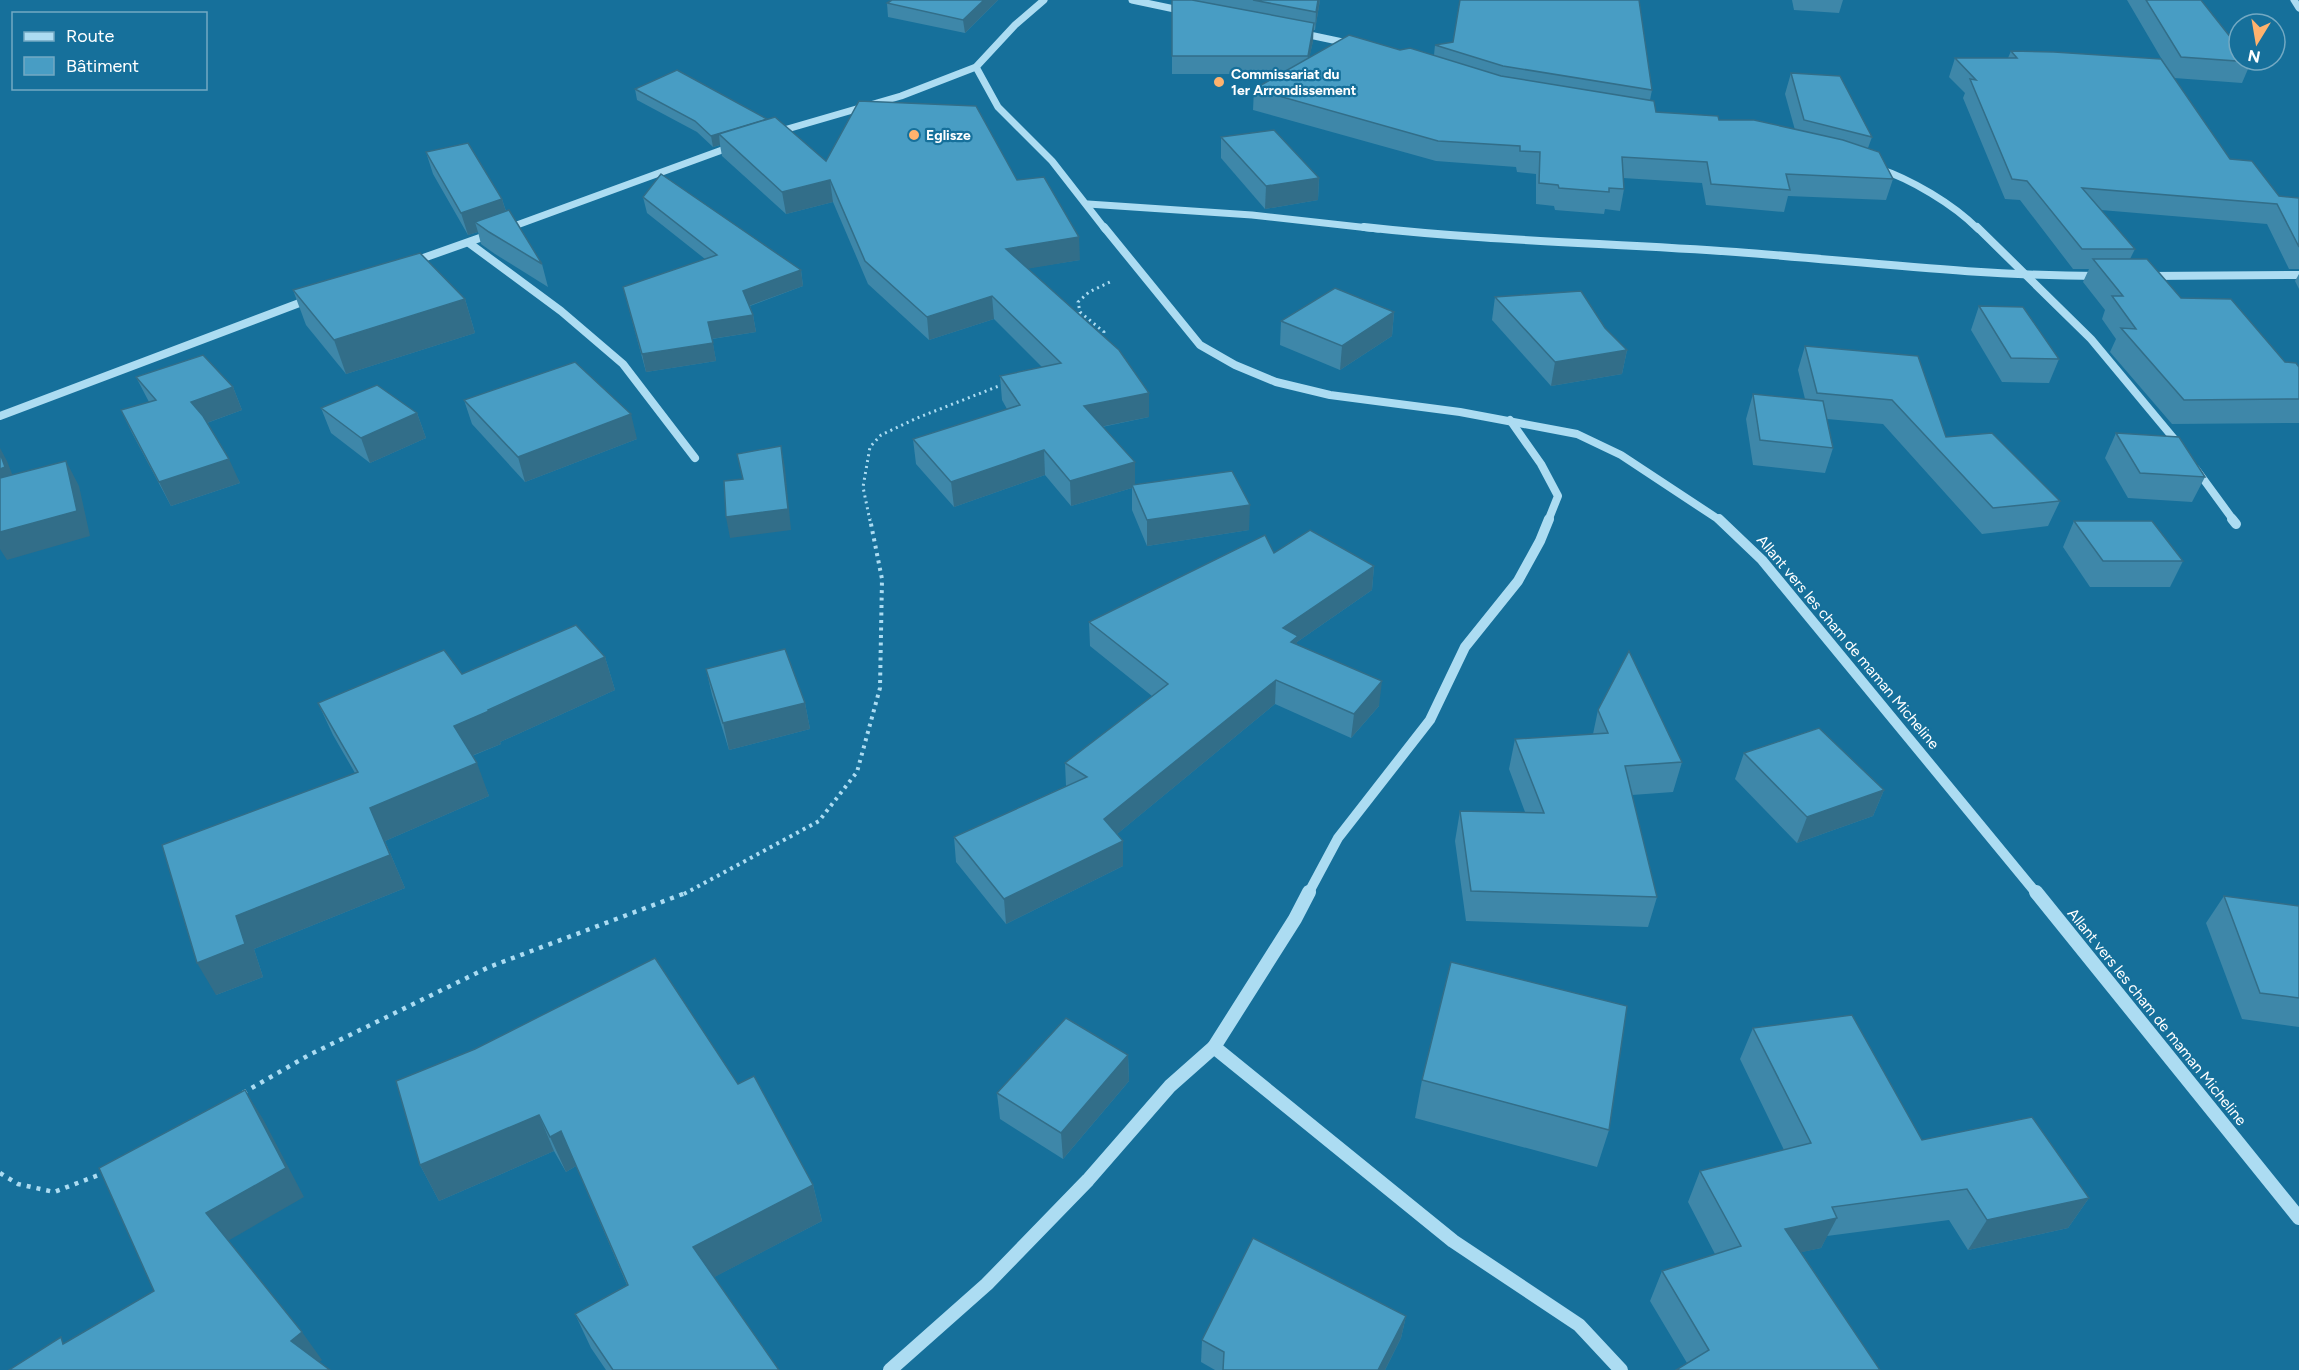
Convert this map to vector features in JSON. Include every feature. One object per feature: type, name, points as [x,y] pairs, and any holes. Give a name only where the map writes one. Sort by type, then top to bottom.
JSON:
[{"type":"street","points":[[767,135],[901,96],[976,67],[1015,25],[1044,0]]},
{"type":"street","points":[[1132,0],[1192,12]]},
{"type":"street","points":[[2294,0],[2299,8]]},
{"type":"street","points":[[1295,33],[1343,41],[1363,48]]},
{"type":"street","name":"Allant vers les cham de maman Micheline","points":[[976,67],[998,107],[1052,161],[1200,345],[1235,365],[1276,382],[1330,395],[1510,420],[1576,434],[1621,455],[1714,514],[1762,560],[1994,838],[2299,1218]]},
{"type":"street","points":[[401,265],[469,243],[739,144]]},
{"type":"street","points":[[1870,166],[1892,173],[1962,213],[2028,276],[2091,339],[2180,447],[2236,524]]},
{"type":"street","points":[[1088,204],[1252,215],[1443,236],[1734,252],[2028,276],[2108,276]]},
{"type":"street","points":[[469,243],[561,310],[623,364],[695,458]]},
{"type":"street","points":[[2143,276],[2299,276]]},
{"type":"street","points":[[0,416],[316,297]]},
{"type":"street","points":[[890,1370],[987,1284],[1088,1179],[1170,1086],[1214,1047],[1294,919],[1338,838],[1430,720],[1466,647],[1518,581],[1540,541],[1558,496],[1541,464],[1510,420]]},
{"type":"street","points":[[1214,1047],[1453,1241],[1579,1325],[1621,1370]]},
{"type":"path","points":[[1097,345],[1104,333],[1080,312],[1078,302],[1089,292],[1136,268]]},
{"type":"path","points":[[240,1095],[309,1054],[489,967],[688,892],[819,820],[858,772],[879,688],[882,579],[863,488],[870,447],[881,435],[1005,383]]},
{"type":"path","points":[[0,1173],[18,1184],[54,1192],[110,1169]]},
{"type":"building","points":[[892,0],[984,0],[963,20],[887,3]]},
{"type":"building","points":[[1172,0],[1192,0],[1314,23],[1308,56],[1172,56]]},
{"type":"building","points":[[1253,0],[1318,0],[1316,12]]},
{"type":"building","points":[[1460,0],[1639,0],[1652,90],[1503,66],[1435,45],[1453,42]]},
{"type":"building","points":[[2146,0],[2201,0],[2227,33],[2227,60],[2181,57]]},
{"type":"building","points":[[1349,35],[1400,50],[1410,48],[1501,76],[1654,101],[1656,112],[1718,116],[1719,120],[1754,120],[1843,140],[1879,152],[1893,179],[1786,174],[1790,190],[1711,184],[1707,162],[1622,157],[1624,189],[1609,188],[1609,192],[1559,188],[1558,185],[1539,183],[1540,152],[1520,151],[1520,146],[1438,141],[1254,89]]},
{"type":"building","points":[[2011,51],[2161,59],[2230,159],[2252,161],[2279,196],[2299,198],[2299,247],[2277,204],[2082,188],[2135,249],[2082,249],[2027,181],[2012,179],[1970,79],[1976,80],[1955,58],[2017,58]]},
{"type":"building","points":[[677,70],[767,119],[711,136],[695,121],[635,89]]},
{"type":"building","points":[[1791,73],[1840,76],[1872,137],[1804,120]]},
{"type":"building","points":[[859,101],[976,106],[1017,180],[1044,177],[1079,237],[1006,249],[1119,350],[1149,393],[1084,406],[1135,462],[1070,481],[1044,450],[951,482],[913,439],[1020,405],[1000,376],[1061,363],[992,296],[927,317],[865,261],[830,180],[782,192],[719,134],[775,117],[826,161]]},
{"type":"building","points":[[1274,130],[1319,178],[1266,186],[1221,137]]},
{"type":"building","points":[[468,143],[502,199],[461,213],[426,152]]},
{"type":"building","points":[[661,174],[801,270],[743,291],[753,315],[708,322],[713,343],[642,354],[623,287],[717,255],[643,197]]},
{"type":"building","points":[[509,210],[542,264],[475,222]]},
{"type":"building","points":[[420,253],[465,299],[334,340],[293,290]]},
{"type":"building","points":[[2093,259],[2147,259],[2181,298],[2231,299],[2285,362],[2296,363],[2299,367],[2299,399],[2184,400],[2121,328],[2136,329],[2112,296],[2123,296]]},
{"type":"building","points":[[1335,288],[1394,312],[1342,346],[1281,321]]},
{"type":"building","points":[[1581,291],[1605,328],[1627,350],[1555,362],[1495,297]]},
{"type":"building","points":[[1979,306],[2023,307],[2059,359],[2011,358]]},
{"type":"building","points":[[1805,346],[1918,356],[1946,437],[1992,433],[2060,501],[1993,508],[1892,400],[1817,393]]},
{"type":"building","points":[[203,355],[233,387],[191,402],[203,416],[229,459],[159,482],[121,410],[156,400],[136,377]]},
{"type":"building","points":[[575,362],[631,414],[518,457],[464,400]]},
{"type":"building","points":[[377,385],[417,413],[361,438],[321,408]]},
{"type":"building","points":[[1753,394],[1823,401],[1833,448],[1760,440]]},
{"type":"building","points":[[2116,433],[2179,437],[2205,477],[2140,473]]},
{"type":"building","points":[[781,446],[788,509],[726,517],[724,481],[743,479],[737,454]]},
{"type":"building","points":[[0,453],[5,467],[0,469]]},
{"type":"building","points":[[66,461],[77,511],[0,532],[0,478]]},
{"type":"building","points":[[1232,471],[1250,505],[1147,520],[1132,485]]},
{"type":"building","points":[[2074,521],[2152,521],[2183,561],[2103,561]]},
{"type":"building","points":[[1310,530],[1374,566],[1283,628],[1298,636],[1291,642],[1382,681],[1354,714],[1276,680],[1104,819],[1123,841],[1004,899],[954,837],[1087,777],[1065,763],[1168,684],[1089,622],[1265,535],[1274,553]]},
{"type":"building","points":[[576,625],[605,657],[454,726],[477,763],[370,808],[390,855],[236,916],[245,944],[197,963],[162,845],[358,772],[318,703],[444,650],[462,674]]},
{"type":"building","points":[[785,649],[805,703],[723,723],[706,669]]},
{"type":"building","points":[[1629,651],[1682,762],[1625,766],[1657,897],[1471,891],[1460,811],[1544,813],[1515,739],[1608,733],[1598,710]]},
{"type":"building","points":[[1819,728],[1884,790],[1807,817],[1744,753]]},
{"type":"building","points":[[2224,896],[2299,906],[2299,998],[2260,993]]},
{"type":"building","points":[[655,958],[738,1084],[754,1076],[813,1185],[693,1247],[779,1370],[613,1370],[575,1314],[628,1285],[561,1131],[550,1137],[539,1115],[420,1165],[396,1081],[475,1049]]},
{"type":"building","points":[[1451,962],[1627,1006],[1609,1130],[1422,1080]]},
{"type":"building","points":[[1852,1015],[1922,1140],[2032,1117],[2089,1198],[1987,1220],[1967,1189],[1832,1207],[1837,1218],[1785,1229],[1880,1370],[1676,1370],[1709,1350],[1662,1271],[1741,1246],[1700,1171],[1811,1143],[1753,1028]]},
{"type":"building","points":[[1066,1018],[1128,1055],[1061,1133],[997,1093]]},
{"type":"building","points":[[245,1090],[286,1168],[206,1213],[302,1332],[291,1341],[330,1370],[9,1370],[61,1337],[63,1344],[154,1291],[99,1168]]},
{"type":"building","points":[[1253,1238],[1406,1316],[1378,1370],[1223,1370],[1224,1352],[1202,1340]]},
{"type":"place","name":"Commissariat du 1er Arrondissement","points":[[1219,82]]},
{"type":"place","name":"Eglisze","points":[[914,135]]}]
